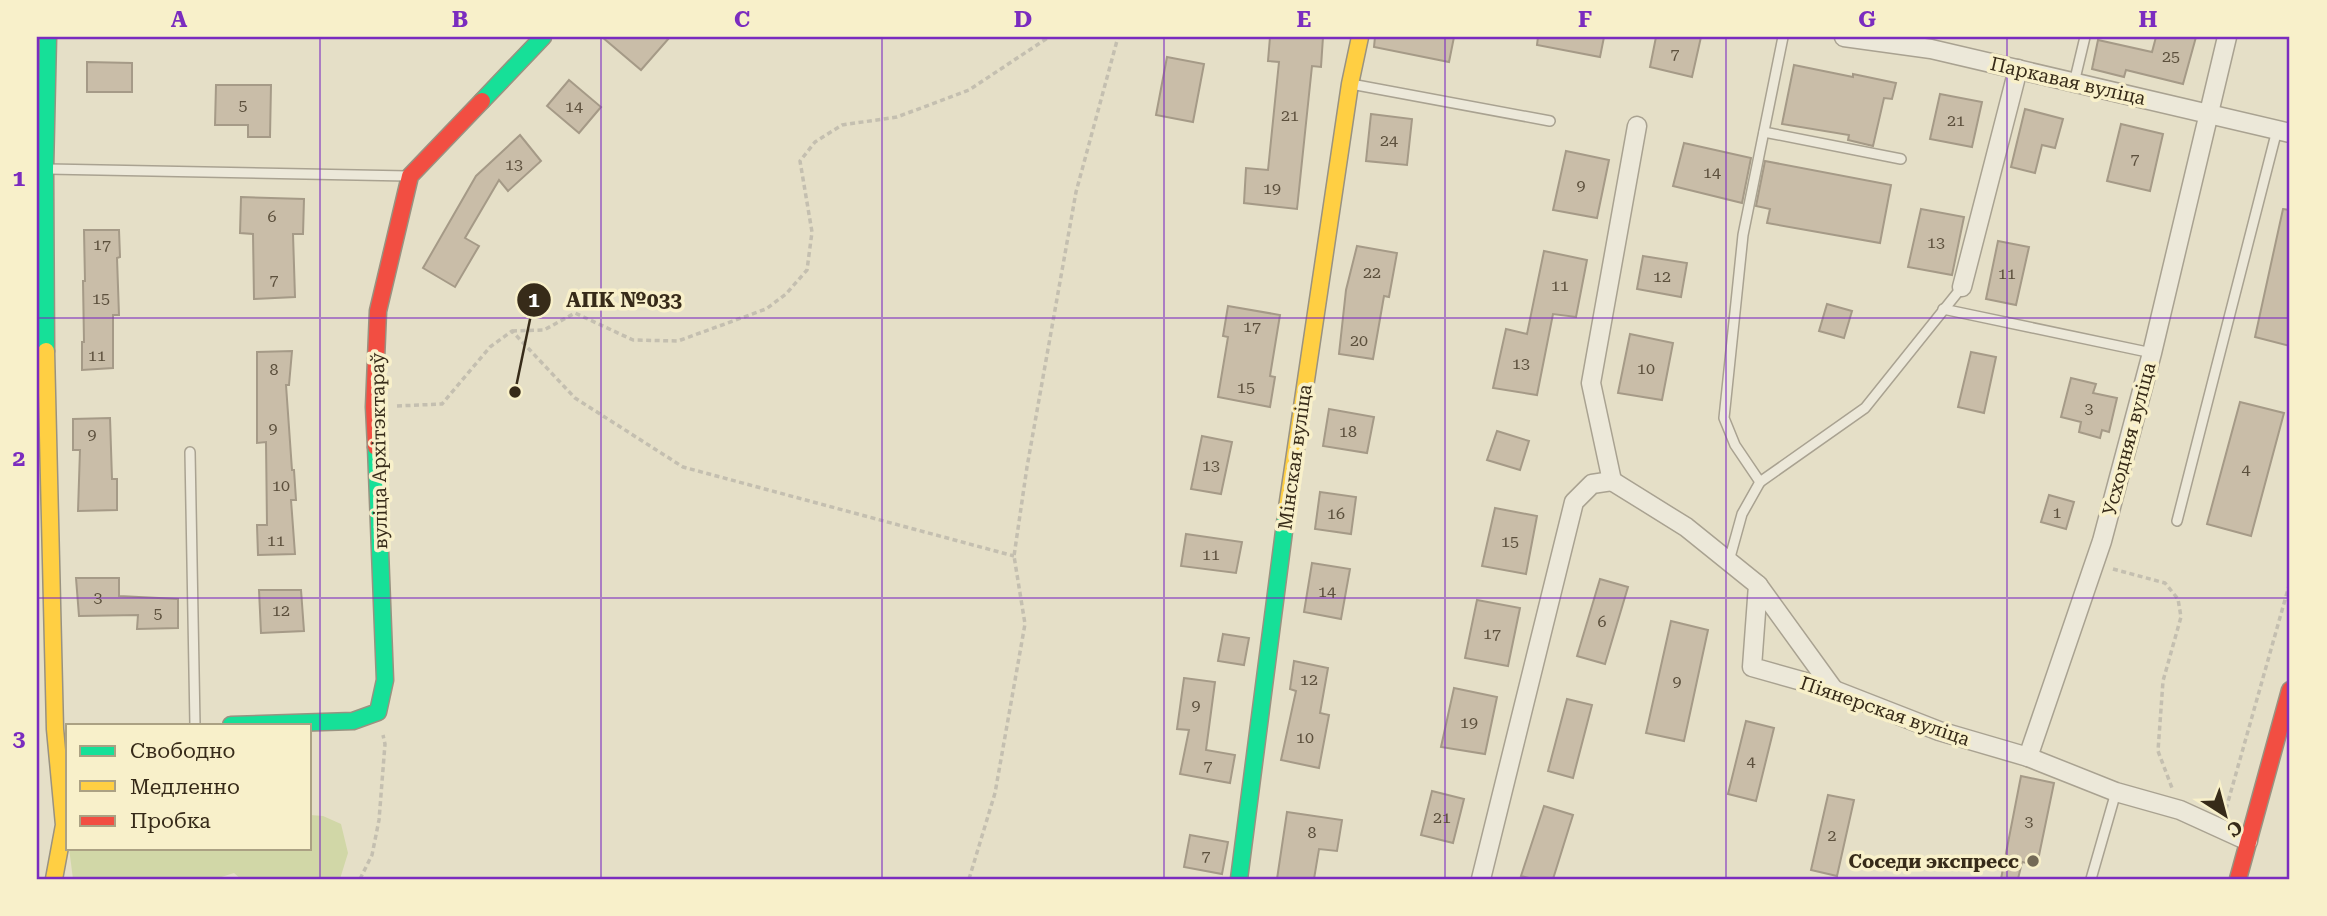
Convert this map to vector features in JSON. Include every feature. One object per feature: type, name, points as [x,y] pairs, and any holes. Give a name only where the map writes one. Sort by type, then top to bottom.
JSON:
[{"type":"street","points":[[48,37],[41,168],[46,434],[62,729],[64,825],[54,879]]},
{"type":"street","points":[[410,176],[543,37]]},
{"type":"street","name":"Мінская вуліца","points":[[1239,879],[1291,477],[1349,84],[1360,37]]},
{"type":"street","name":"Паркавая вуліца","points":[[1844,37],[1932,43],[2018,69],[2284,132]]},
{"type":"street","name":"Усходняя вуліца","points":[[2028,757],[2102,541],[2152,354],[2227,37]]},
{"type":"street","points":[[1962,287],[2018,69]]},
{"type":"street","points":[[1612,481],[1591,383],[1637,126]]},
{"type":"street","name":"вуліца Архітэктараў","points":[[378,712],[385,680],[374,407],[378,311],[410,176]]},
{"type":"street","points":[[1481,879],[1574,502],[1592,484],[1612,481],[1686,527],[1758,585],[1835,690]]},
{"type":"street","name":"Піянерская вуліца","points":[[1758,585],[1752,667],[1835,690],[1939,732],[2028,757],[2116,792],[2179,810],[2248,841]]},
{"type":"street","points":[[2238,879],[2290,690]]},
{"type":"street","points":[[262,724],[353,721],[378,712]]},
{"type":"lane","points":[[1760,482],[1735,445],[1724,418],[1743,235],[1783,37]]},
{"type":"lane","points":[[2074,83],[2084,37]]},
{"type":"lane","points":[[1349,84],[1550,121]]},
{"type":"lane","points":[[1764,132],[1901,159]]},
{"type":"lane","points":[[2177,521],[2284,132]]},
{"type":"lane","points":[[41,168],[410,176]]},
{"type":"lane","points":[[1729,561],[1742,514],[1760,482],[1865,408],[1962,287]]},
{"type":"lane","points":[[1943,309],[2152,354]]},
{"type":"lane","points":[[191,452],[195,724]]},
{"type":"lane","points":[[2091,879],[2116,792]]},
{"type":"path","points":[[374,407],[442,404],[490,347],[512,331],[544,330],[575,313],[633,340],[678,341],[766,309],[786,294],[807,270],[812,232],[800,161],[815,142],[842,125],[897,117],[969,90],[1049,37]]},
{"type":"path","points":[[969,879],[995,793],[1025,624],[1014,556],[1027,467],[1076,192],[1118,37]]},
{"type":"path","points":[[512,331],[575,398],[683,467],[1014,556]]},
{"type":"path","points":[[2102,541],[2106,566],[2165,583],[2178,599],[2181,617],[2163,681],[2158,751],[2179,810]]},
{"type":"path","points":[[2220,830],[2290,582]]},
{"type":"path","points":[[360,879],[372,855],[379,820],[385,744],[378,712]]},
{"type":"green space","points":[[312,815],[323,816],[341,824],[348,853],[340,879],[241,879],[234,873],[215,879],[73,879],[69,850],[312,850]]},
{"type":"building","points":[[602,37],[670,37],[641,70]]},
{"type":"building","points":[[1270,37],[1323,37],[1321,67],[1312,66],[1297,209],[1244,203],[1246,168],[1268,170],[1279,62],[1268,61]]},
{"type":"building","points":[[1375,37],[1454,37],[1449,62],[1374,47]]},
{"type":"building","points":[[1538,37],[1604,37],[1600,57],[1537,45]]},
{"type":"building","points":[[1656,37],[1701,37],[1692,77],[1650,67]]},
{"type":"building","points":[[2156,37],[2196,37],[2183,84],[2126,70],[2124,77],[2092,69],[2098,40],[2152,52]]},
{"type":"building","points":[[1167,57],[1204,64],[1193,122],[1156,115]]},
{"type":"building","points":[[87,62],[132,63],[132,92],[87,92]]},
{"type":"building","points":[[1794,65],[1896,83],[1892,99],[1884,98],[1873,146],[1848,140],[1849,135],[1782,124]]},
{"type":"building","points":[[569,80],[601,107],[579,133],[547,106]]},
{"type":"building","points":[[216,85],[271,85],[270,137],[248,137],[248,125],[215,125]]},
{"type":"building","points":[[1940,94],[1982,102],[1972,147],[1930,139]]},
{"type":"building","points":[[2025,109],[2063,119],[2055,148],[2042,145],[2035,173],[2011,167]]},
{"type":"building","points":[[1371,114],[1412,119],[1407,165],[1366,161]]},
{"type":"building","points":[[2121,124],[2163,134],[2150,191],[2107,181]]},
{"type":"building","points":[[520,135],[541,161],[508,191],[499,180],[465,238],[479,246],[455,287],[423,268],[476,176]]},
{"type":"building","points":[[1684,143],[1751,158],[1742,203],[1673,186]]},
{"type":"building","points":[[1566,151],[1609,160],[1597,218],[1553,210]]},
{"type":"building","points":[[1765,161],[1891,185],[1880,243],[1767,223],[1770,209],[1756,206]]},
{"type":"building","points":[[241,197],[304,199],[303,234],[293,234],[295,297],[254,299],[253,234],[240,233]]},
{"type":"building","points":[[1921,209],[1964,217],[1952,275],[1908,267]]},
{"type":"building","points":[[2283,209],[2290,210],[2290,346],[2255,337]]},
{"type":"building","points":[[84,230],[119,230],[119,315],[113,315],[113,368],[82,370]]},
{"type":"building","points":[[1998,241],[2029,247],[2016,305],[1986,299]]},
{"type":"building","points":[[1357,246],[1397,253],[1389,297],[1384,296],[1373,359],[1339,354],[1346,290]]},
{"type":"building","points":[[1544,251],[1587,260],[1576,317],[1553,314],[1537,395],[1493,388],[1506,329],[1527,334]]},
{"type":"building","points":[[1643,256],[1687,263],[1681,297],[1637,289]]},
{"type":"building","points":[[1827,304],[1852,311],[1844,338],[1819,331]]},
{"type":"building","points":[[1228,306],[1280,315],[1270,376],[1275,377],[1270,407],[1218,397],[1228,337],[1223,336]]},
{"type":"building","points":[[1630,334],[1673,343],[1662,400],[1618,393]]},
{"type":"building","points":[[292,351],[289,385],[286,385],[296,500],[291,500],[295,554],[258,555],[257,525],[267,525],[266,442],[257,443],[257,352]]},
{"type":"building","points":[[1971,352],[1996,357],[1984,413],[1958,407]]},
{"type":"building","points":[[2071,378],[2096,384],[2093,393],[2117,398],[2109,432],[2102,430],[2100,438],[2079,432],[2081,422],[2061,417]]},
{"type":"building","points":[[2240,402],[2284,413],[2251,536],[2207,524]]},
{"type":"building","points":[[1329,409],[1374,417],[1367,453],[1323,446]]},
{"type":"building","points":[[110,418],[112,479],[117,479],[117,510],[78,511],[80,450],[73,450],[73,419]]},
{"type":"building","points":[[1497,431],[1529,441],[1520,470],[1487,460]]},
{"type":"building","points":[[1202,436],[1232,442],[1221,494],[1191,489]]},
{"type":"building","points":[[1320,492],[1356,497],[1351,534],[1315,529]]},
{"type":"building","points":[[2049,495],[2074,502],[2066,529],[2041,522]]},
{"type":"building","points":[[1495,508],[1537,516],[1526,574],[1482,566]]},
{"type":"building","points":[[1186,534],[1242,542],[1236,573],[1181,566]]},
{"type":"building","points":[[1312,563],[1350,569],[1341,619],[1304,612]]},
{"type":"building","points":[[76,578],[119,578],[119,596],[178,599],[178,628],[137,629],[138,615],[79,616]]},
{"type":"building","points":[[1600,579],[1628,587],[1605,664],[1577,656]]},
{"type":"building","points":[[259,590],[301,590],[304,631],[261,633]]},
{"type":"building","points":[[1477,600],[1520,608],[1508,666],[1465,658]]},
{"type":"building","points":[[1671,621],[1708,630],[1684,741],[1646,733]]},
{"type":"building","points":[[1223,634],[1249,638],[1244,665],[1218,661]]},
{"type":"building","points":[[1294,661],[1328,668],[1320,713],[1329,715],[1319,768],[1281,760],[1296,691],[1290,689]]},
{"type":"building","points":[[1184,678],[1215,682],[1206,750],[1235,755],[1230,783],[1180,774],[1189,730],[1177,729]]},
{"type":"building","points":[[1454,688],[1497,697],[1485,754],[1441,747]]},
{"type":"building","points":[[1567,699],[1592,705],[1573,778],[1548,771]]},
{"type":"building","points":[[1746,721],[1774,728],[1756,801],[1728,794]]},
{"type":"building","points":[[2021,776],[2054,783],[2037,865],[2022,862],[2018,879],[2001,879]]},
{"type":"building","points":[[1432,791],[1464,799],[1453,843],[1421,835]]},
{"type":"building","points":[[1828,795],[1854,800],[1837,876],[1811,870]]},
{"type":"building","points":[[1544,806],[1573,815],[1553,879],[1533,879],[1521,876]]},
{"type":"building","points":[[1287,812],[1342,820],[1337,851],[1319,849],[1314,879],[1277,879]]},
{"type":"building","points":[[1190,835],[1228,842],[1222,874],[1184,867]]},
{"type":"traffic: fast","points":[[46,351],[45,169],[48,37]]},
{"type":"traffic: fast","points":[[482,101],[543,37]]},
{"type":"traffic: fast","points":[[262,724],[353,721],[378,712],[385,680],[376,447]]},
{"type":"traffic: fast","points":[[1239,879],[1287,508]]},
{"type":"traffic: slow","points":[[1287,508],[1350,84],[1360,37]]},
{"type":"traffic: slow","points":[[46,351],[55,729],[64,825],[54,879]]},
{"type":"traffic: jam","points":[[376,447],[374,407],[378,311],[410,176],[482,101]]},
{"type":"traffic: jam","points":[[2238,879],[2290,690]]},
{"type":"place","name":"АПК №033","points":[[515,392]]},
{"type":"place","name":"Соседи экспресс","points":[[2033,861]]}]
